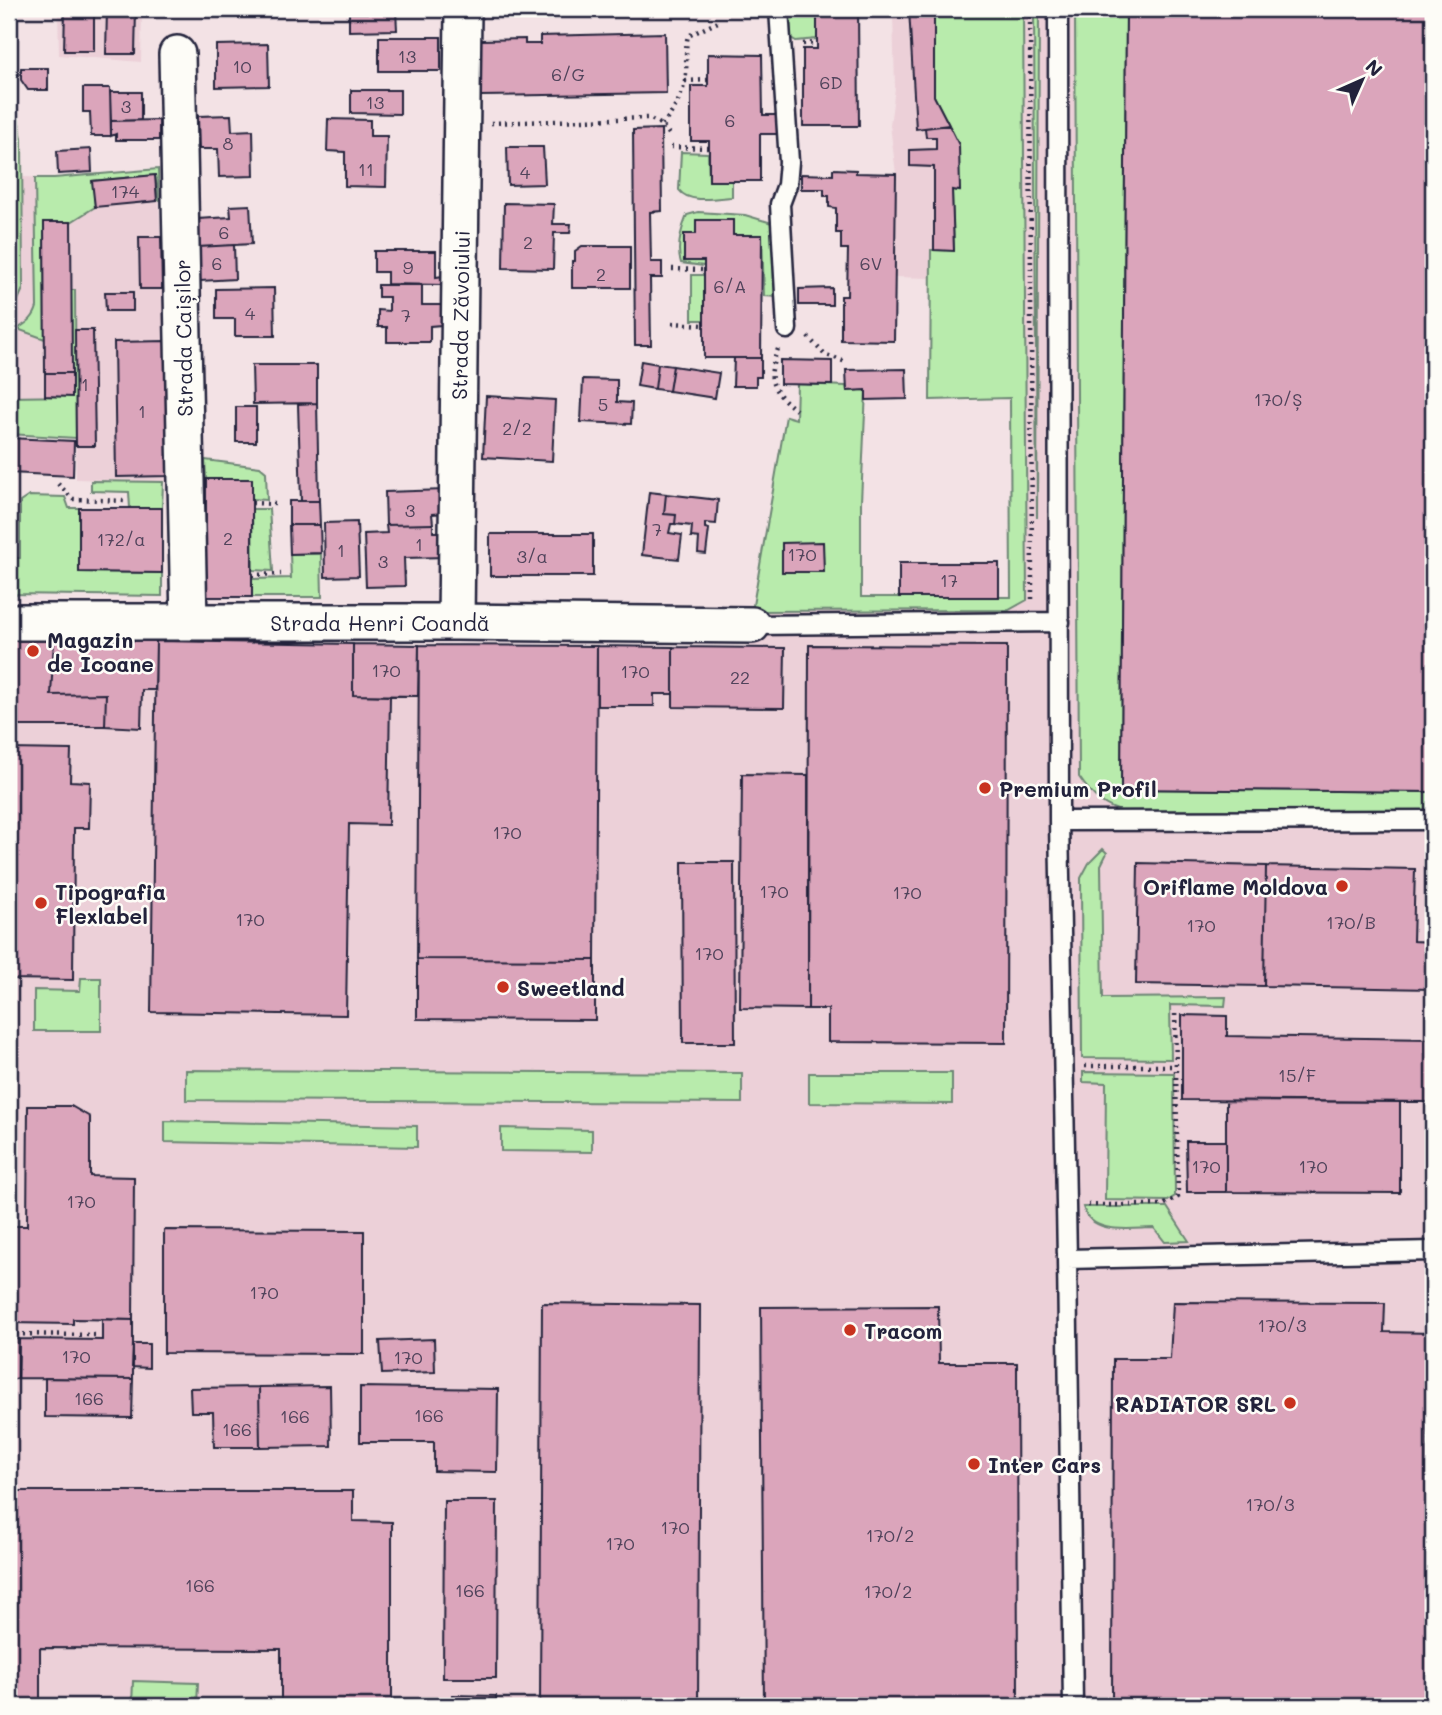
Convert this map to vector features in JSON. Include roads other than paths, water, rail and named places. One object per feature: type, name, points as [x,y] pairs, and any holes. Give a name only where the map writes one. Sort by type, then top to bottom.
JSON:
[{"type":"street","name":"Strada Zăvoiului","points":[[456,622],[463,9]]},
{"type":"street","name":"Strada Caișilor","points":[[177,54],[189,622]]},
{"type":"street","name":"Strada Henri Coandă","points":[[9,622],[751,625]]},
{"type":"lane","points":[[779,9],[789,162],[787,185],[780,204],[786,321]]},
{"type":"lane","points":[[1058,9],[1059,821],[1073,1706]]},
{"type":"lane","points":[[751,625],[1060,622]]},
{"type":"lane","points":[[1059,821],[1433,820]]},
{"type":"lane","points":[[1067,1259],[1433,1251]]},
{"type":"place","name":"Magazin de Icoane","points":[[33,651]]},
{"type":"place","name":"Premium Profil","points":[[985,788]]},
{"type":"place","name":"Oriflame Moldova","points":[[1342,886]]},
{"type":"place","name":"Tipografia Flexlabel","points":[[41,903]]},
{"type":"place","name":"Sweetland","points":[[503,987]]},
{"type":"place","name":"Tracom","points":[[850,1330]]},
{"type":"place","name":"RADIATOR SRL","points":[[1290,1403]]},
{"type":"place","name":"Inter Cars","points":[[974,1464]]}]
